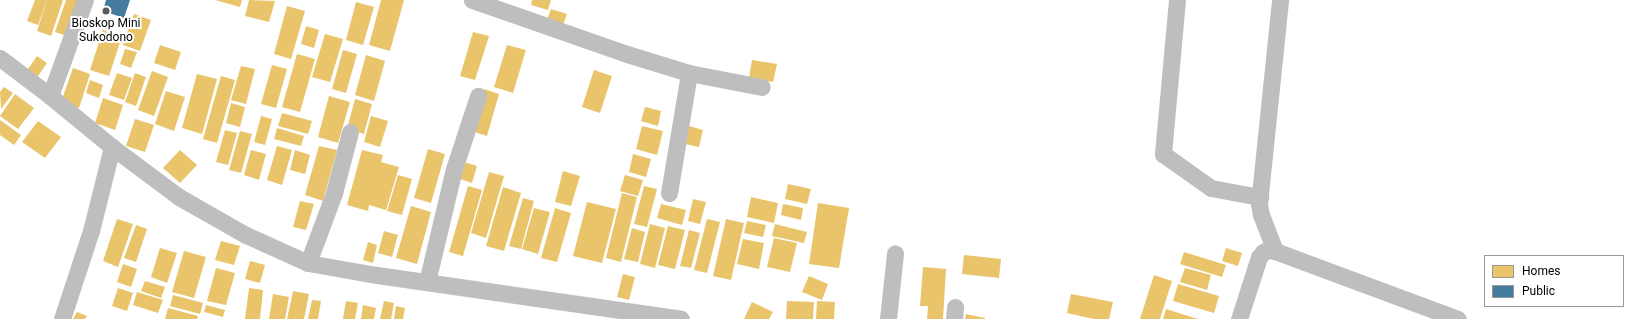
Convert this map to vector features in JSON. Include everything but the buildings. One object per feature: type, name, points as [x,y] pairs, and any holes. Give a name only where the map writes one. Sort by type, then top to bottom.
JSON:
[{"type":"street","points":[[50,96],[85,0]]},
{"type":"street","points":[[472,0],[627,54],[689,73],[762,87]]},
{"type":"street","points":[[1178,0],[1163,154],[1211,188],[1260,197]]},
{"type":"street","points":[[1275,251],[1261,215],[1260,197],[1280,0]]},
{"type":"street","points":[[0,58],[50,96],[112,147],[179,197],[246,236],[308,263],[377,275],[681,319]]},
{"type":"street","points":[[669,193],[689,73]]},
{"type":"street","points":[[427,282],[454,169],[478,96]]},
{"type":"street","points":[[308,263],[334,193],[350,132]]},
{"type":"street","points":[[62,319],[91,231],[112,147]]},
{"type":"street","points":[[1239,319],[1259,256],[1263,252],[1275,251],[1458,319]]},
{"type":"street","points":[[888,319],[895,253]]},
{"type":"place","name":"Bioskop Mini Sukodono","points":[[106,11]]}]
